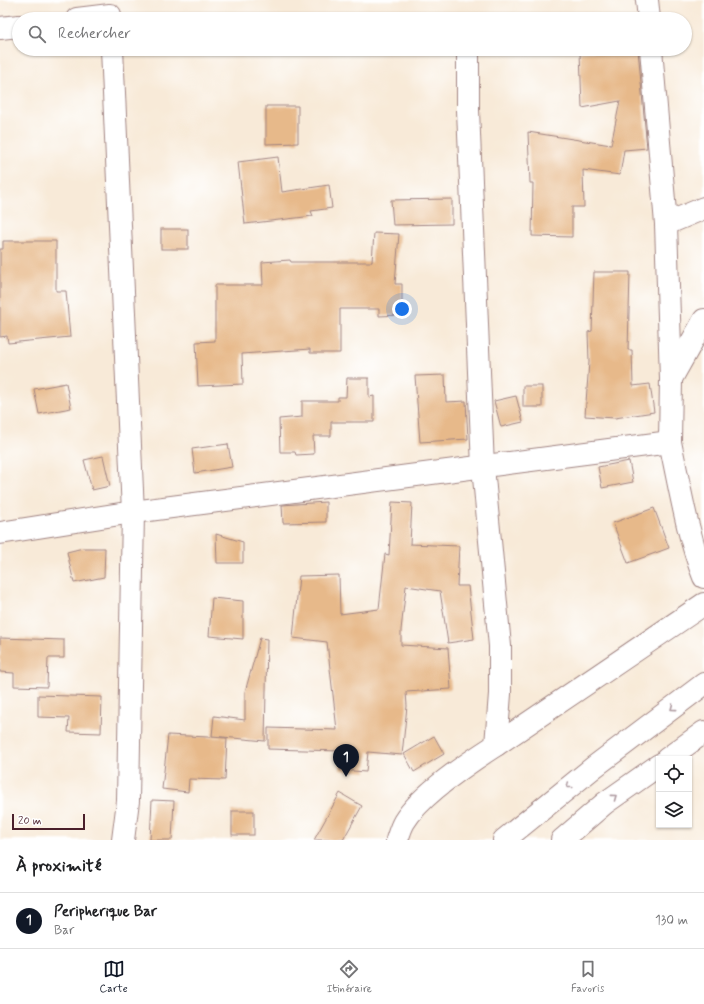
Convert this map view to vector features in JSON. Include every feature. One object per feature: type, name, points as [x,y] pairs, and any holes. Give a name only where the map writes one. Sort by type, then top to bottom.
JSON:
[{"type":"street","points":[[647,0],[648,12]]},
{"type":"street","points":[[0,28],[12,27]]},
{"type":"street","points":[[112,56],[133,512],[128,801],[123,840]]},
{"type":"street","points":[[468,56],[468,110],[483,467],[500,646],[500,694],[496,745]]},
{"type":"street","points":[[652,56],[666,224],[671,379],[670,442],[688,526],[696,556],[704,577]]},
{"type":"street","points":[[666,224],[704,208]]},
{"type":"street","points":[[671,379],[698,346],[704,320]]},
{"type":"street","points":[[0,533],[133,512],[670,442]]},
{"type":"street","points":[[398,840],[403,823],[429,794],[475,758],[704,604]]},
{"type":"street","points":[[504,840],[594,767],[704,684]]},
{"type":"street","points":[[671,756],[704,732]]},
{"type":"street","points":[[562,840],[605,803],[656,767]]},
{"type":"building","points":[[580,56],[639,56],[647,148],[624,150],[620,175],[583,170],[584,207],[572,207],[572,237],[532,236],[533,183],[530,183],[528,132],[611,145],[620,101],[582,108]]},
{"type":"building","points":[[266,106],[298,106],[298,143],[266,144]]},
{"type":"building","points":[[278,157],[282,192],[329,185],[332,208],[311,211],[313,216],[245,224],[238,162]]},
{"type":"building","points":[[452,199],[452,224],[393,225],[391,200]]},
{"type":"building","points":[[161,229],[188,229],[188,249],[161,249]]},
{"type":"building","points":[[374,233],[399,234],[395,284],[402,284],[402,315],[379,316],[379,309],[340,309],[340,353],[310,353],[310,349],[242,354],[243,384],[198,386],[196,342],[215,341],[215,285],[263,285],[262,262],[290,260],[291,262],[372,262]]},
{"type":"building","points":[[3,241],[56,241],[56,291],[66,291],[70,337],[8,343],[7,336],[0,337],[0,249],[3,249]]},
{"type":"building","points":[[594,272],[630,272],[628,350],[632,350],[633,386],[650,384],[654,412],[615,418],[585,416],[589,362],[588,332],[592,331]]},
{"type":"building","points":[[445,375],[446,402],[466,401],[468,439],[420,442],[415,376]]},
{"type":"building","points":[[347,378],[369,378],[369,397],[374,396],[374,422],[331,422],[331,436],[313,436],[314,454],[296,455],[295,452],[280,452],[279,419],[302,417],[302,401],[338,401],[338,397],[346,397]]},
{"type":"building","points":[[66,383],[71,408],[39,414],[34,389]]},
{"type":"building","points":[[523,386],[542,386],[542,407],[523,407]]},
{"type":"building","points":[[516,396],[523,422],[501,427],[494,401]]},
{"type":"building","points":[[228,444],[232,467],[195,473],[192,449]]},
{"type":"building","points":[[103,456],[110,486],[92,490],[84,460]]},
{"type":"building","points":[[629,461],[633,482],[602,488],[598,467]]},
{"type":"building","points":[[326,502],[326,522],[283,523],[282,505]]},
{"type":"building","points":[[392,502],[412,503],[410,544],[459,546],[457,586],[468,586],[474,639],[448,643],[440,591],[406,586],[401,630],[401,645],[448,648],[451,689],[406,692],[407,706],[402,755],[368,752],[366,772],[340,770],[341,751],[268,749],[268,728],[337,730],[327,642],[293,638],[299,576],[339,575],[340,614],[379,609],[385,554],[389,555]]},
{"type":"building","points":[[654,508],[669,548],[628,563],[613,523]]},
{"type":"building","points":[[216,534],[243,542],[243,563],[217,563]]},
{"type":"building","points":[[83,548],[105,548],[104,577],[74,583],[67,552]]},
{"type":"building","points":[[212,598],[243,601],[243,639],[209,636]]},
{"type":"building","points":[[0,638],[64,640],[64,658],[48,658],[47,687],[14,686],[14,673],[0,672]]},
{"type":"building","points":[[260,638],[267,639],[265,741],[212,736],[214,716],[245,720],[245,692]]},
{"type":"building","points":[[38,695],[102,697],[101,733],[68,732],[69,718],[38,717]]},
{"type":"building","points":[[168,735],[227,738],[225,780],[189,779],[188,792],[162,789]]},
{"type":"building","points":[[434,736],[444,754],[414,772],[404,754]]},
{"type":"building","points":[[340,793],[362,806],[343,840],[314,840]]},
{"type":"building","points":[[152,800],[174,801],[172,840],[150,840]]},
{"type":"building","points":[[232,811],[254,811],[254,835],[232,835]]},
{"type":"place","name":"Peripherique Bar","points":[[346,777]]}]
